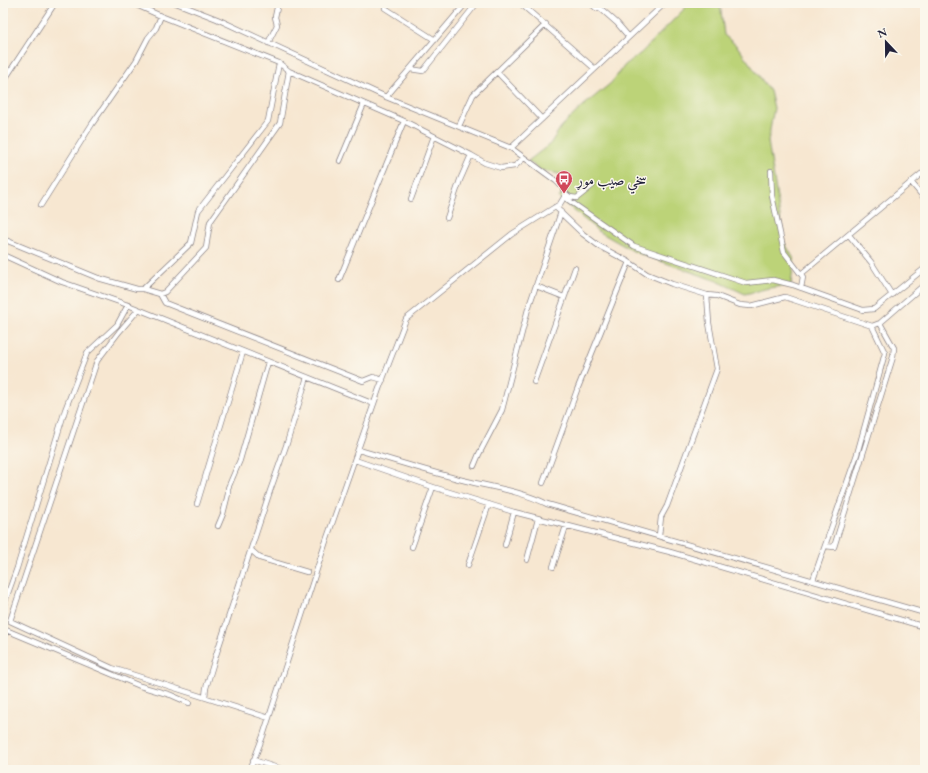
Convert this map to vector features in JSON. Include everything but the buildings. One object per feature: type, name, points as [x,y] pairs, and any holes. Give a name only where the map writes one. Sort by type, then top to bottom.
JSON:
[{"type":"street","points":[[3,82],[55,3]]},
{"type":"street","points":[[132,3],[279,63],[289,71],[404,121],[486,164],[501,168],[515,166],[524,158]]},
{"type":"street","points":[[176,3],[217,19],[386,97],[511,148],[556,181],[562,187],[565,195],[634,246],[746,283],[773,280],[801,288],[863,310],[874,309],[925,268]]},
{"type":"street","points":[[268,43],[277,24],[275,17],[278,3]]},
{"type":"street","points":[[386,97],[466,3]]},
{"type":"street","points":[[410,69],[423,71],[477,3]]},
{"type":"street","points":[[520,3],[546,24],[595,69]]},
{"type":"street","points":[[590,3],[596,8],[600,8],[617,23],[629,37]]},
{"type":"street","points":[[511,148],[665,3]]},
{"type":"street","points":[[385,8],[435,40]]},
{"type":"street","points":[[41,205],[92,124],[136,60],[148,38],[156,28],[161,16]]},
{"type":"street","points":[[459,126],[473,95],[546,24]]},
{"type":"street","points":[[143,289],[191,243],[198,211],[268,121],[279,63]]},
{"type":"street","points":[[3,239],[98,278],[137,290],[143,289],[160,294],[165,292],[206,248],[210,222],[280,123],[289,71]]},
{"type":"street","points":[[497,72],[542,119]]},
{"type":"street","points":[[340,161],[364,104]]},
{"type":"street","points":[[339,280],[404,121]]},
{"type":"street","points":[[411,199],[434,136]]},
{"type":"street","points":[[447,218],[460,180],[471,155]]},
{"type":"street","points":[[771,171],[772,196],[784,252],[804,277],[801,288]]},
{"type":"street","points":[[802,274],[921,174]]},
{"type":"street","points":[[911,182],[925,199]]},
{"type":"street","points":[[565,195],[578,198],[592,186]]},
{"type":"street","points":[[250,770],[269,718],[326,541],[359,450],[382,380],[406,318],[512,234],[560,204],[565,195]]},
{"type":"street","points":[[554,207],[562,212],[562,214],[583,234],[602,248],[629,262],[646,274],[672,284],[707,295],[717,296],[740,305],[751,306],[785,297],[872,326],[880,323],[925,284]]},
{"type":"street","points":[[474,466],[502,410],[528,309],[562,212]]},
{"type":"street","points":[[849,235],[871,262],[892,296]]},
{"type":"street","points":[[3,255],[62,282],[128,305],[374,404]]},
{"type":"street","points":[[543,483],[577,390],[629,262]]},
{"type":"street","points":[[534,382],[575,268]]},
{"type":"street","points":[[536,286],[564,296]]},
{"type":"street","points":[[160,294],[165,303],[363,381],[373,377],[382,380]]},
{"type":"street","points":[[659,536],[661,517],[667,506],[717,369],[709,323],[707,295]]},
{"type":"street","points":[[3,607],[17,568],[65,410],[87,353],[117,325],[128,305]]},
{"type":"street","points":[[138,310],[97,361],[10,621],[112,668],[269,718]]},
{"type":"street","points":[[825,546],[834,547],[893,357],[894,348],[880,323]]},
{"type":"street","points":[[813,580],[857,454],[884,353],[872,326]]},
{"type":"street","points":[[197,504],[243,352]]},
{"type":"street","points":[[218,526],[223,514],[228,488],[240,460],[268,362]]},
{"type":"street","points":[[205,697],[206,688],[215,658],[270,491],[288,443],[307,377]]},
{"type":"street","points":[[359,450],[470,482],[507,490],[547,504],[925,613]]},
{"type":"street","points":[[355,460],[433,487],[514,512],[670,552],[925,627]]},
{"type":"street","points":[[412,547],[433,487]]},
{"type":"street","points":[[468,566],[489,504]]},
{"type":"street","points":[[504,545],[514,512]]},
{"type":"street","points":[[527,560],[538,519]]},
{"type":"street","points":[[553,567],[566,526]]},
{"type":"street","points":[[251,550],[260,558],[307,572]]},
{"type":"street","points":[[3,639],[6,630],[140,686],[171,695],[189,703]]},
{"type":"street","points":[[253,760],[284,770]]},
{"type":"green space","points":[[690,3],[720,3],[724,35],[737,46],[770,91],[774,108],[768,141],[784,242],[794,259],[791,285],[769,288],[745,294],[717,281],[635,252],[598,231],[559,198],[568,184],[559,174],[540,170],[528,161],[550,144],[561,127],[583,106],[611,83],[625,65],[641,53]]},
{"type":"place","name":"سخي صیب موړ","points":[[564,194]]}]
